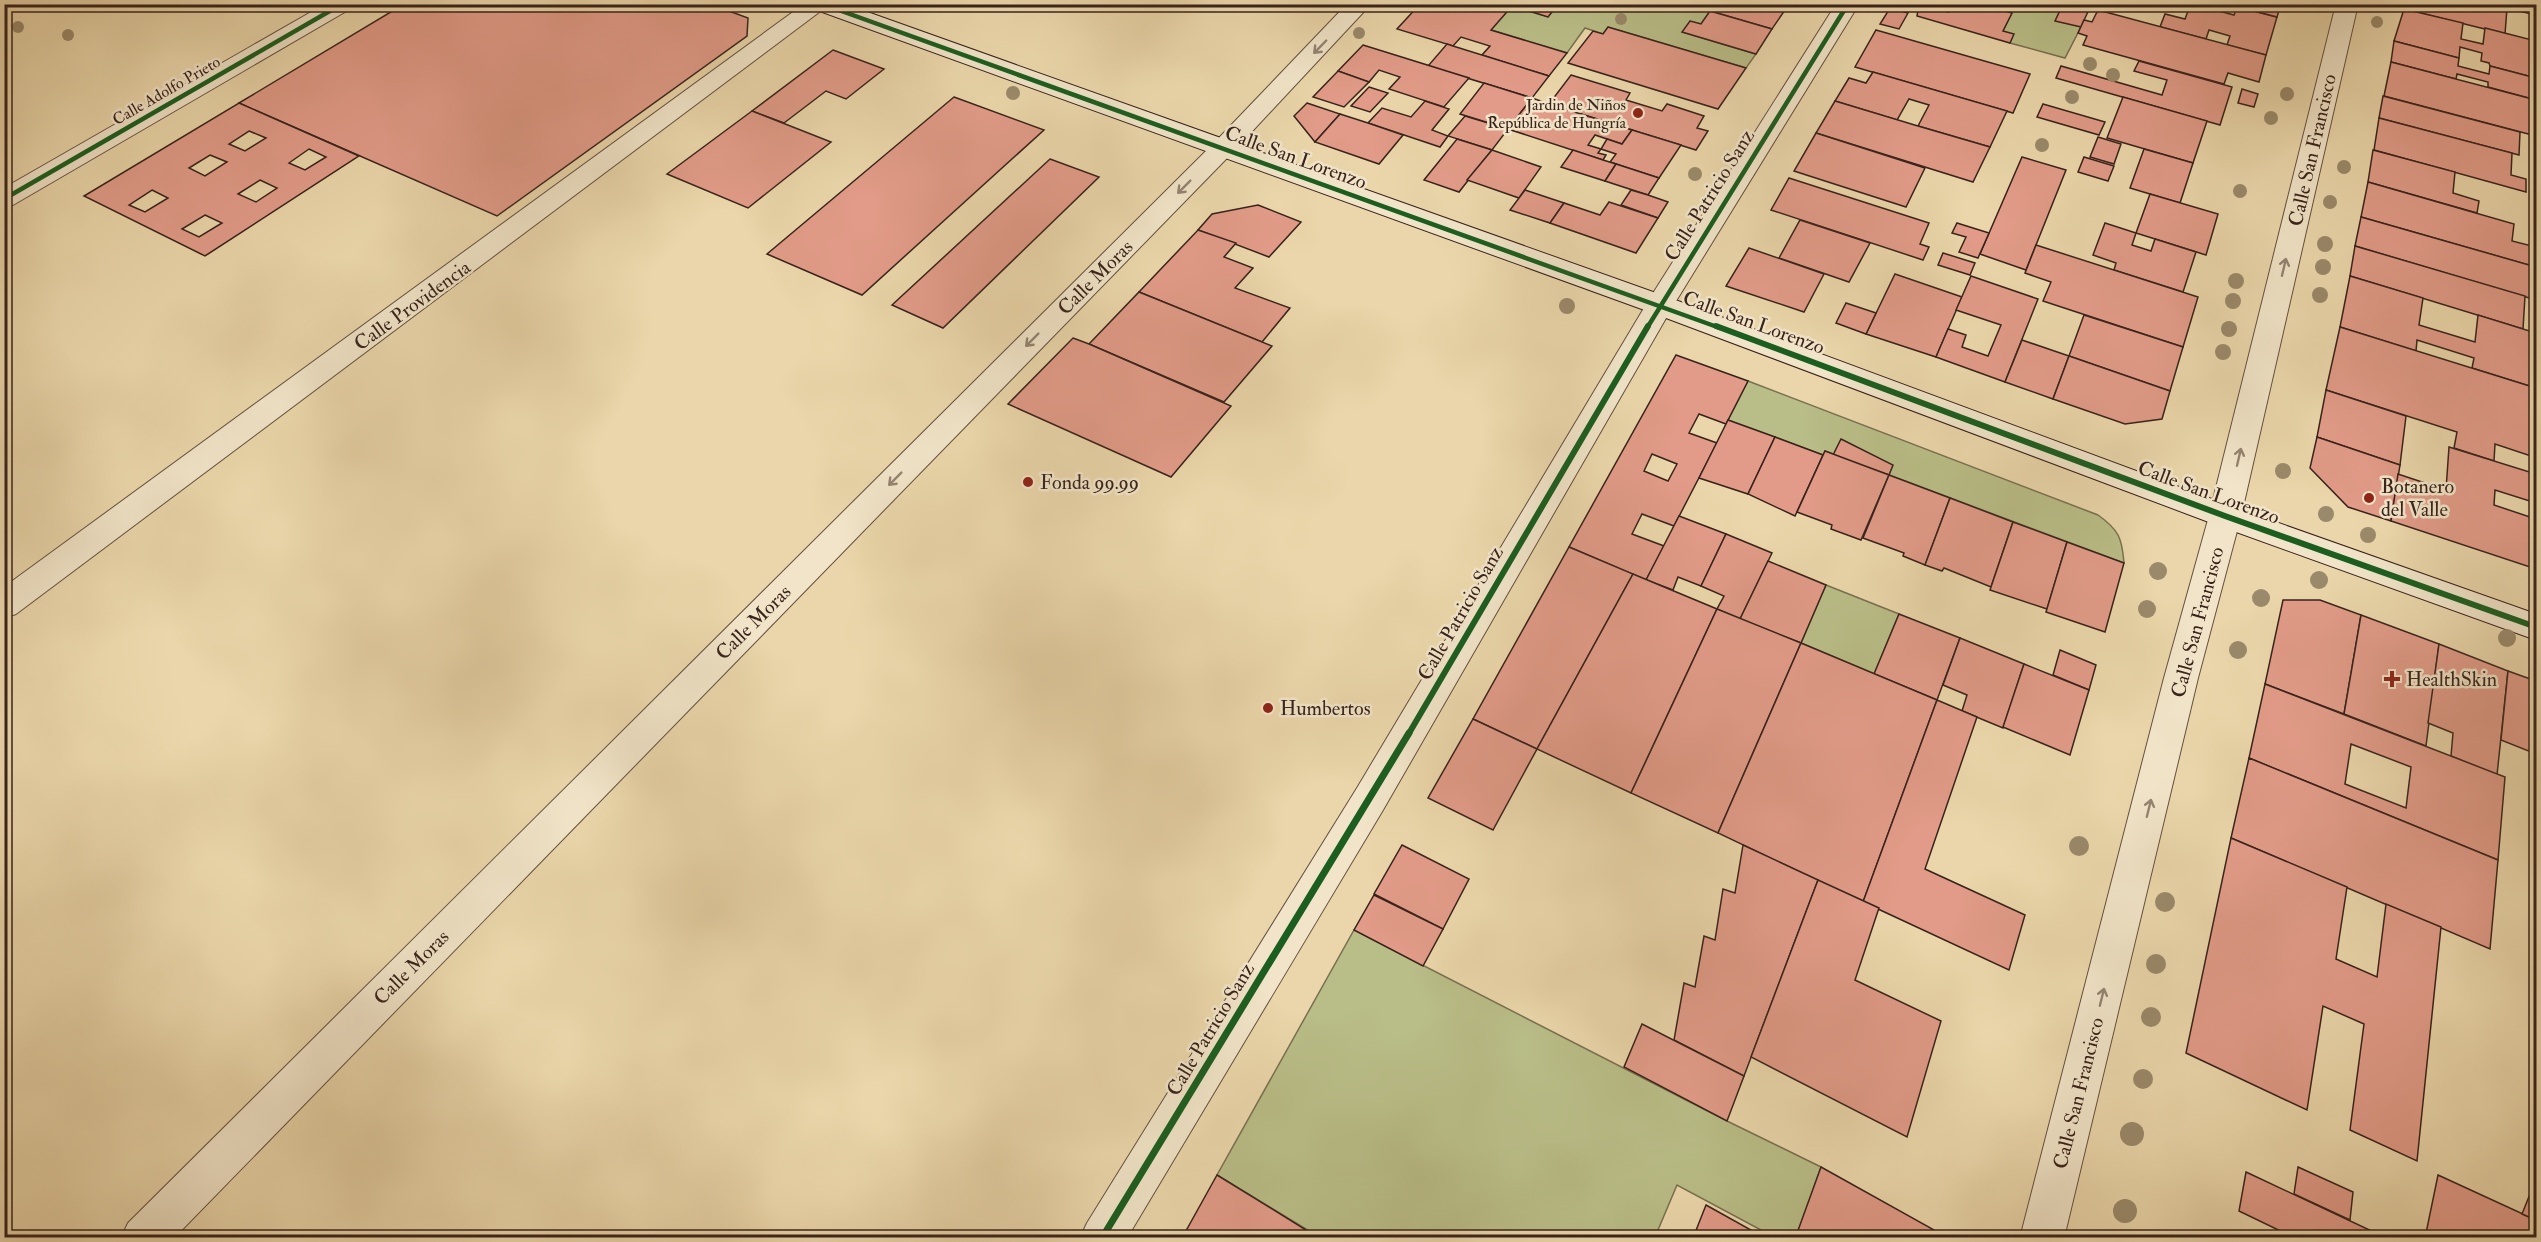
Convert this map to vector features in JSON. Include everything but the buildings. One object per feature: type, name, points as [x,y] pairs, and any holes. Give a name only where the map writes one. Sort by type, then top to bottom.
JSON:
[{"type":"street","name":"Calle Adolfo Prieto","points":[[4,199],[342,4]]},
{"type":"street","name":"Calle San Lorenzo","points":[[820,4],[1660,304],[2225,516],[2536,627]]},
{"type":"street","name":"Calle Providencia","points":[[4,605],[820,4]]},
{"type":"street","name":"Calle Moras","points":[[143,1238],[1223,148],[1360,4]]},
{"type":"street","name":"Calle Patricio Sanz","points":[[1102,1238],[1370,799],[1660,304],[1848,4]]},
{"type":"street","name":"Calle San Francisco","points":[[2042,1238],[2181,678],[2225,516],[2347,4]]},
{"type":"green space","points":[[1598,4],[1706,5],[1703,9],[1710,11],[1701,24],[1690,21],[1683,32],[1756,54],[1746,68],[1608,27],[1603,34],[1585,28],[1567,53],[1491,30],[1512,6],[1548,17],[1558,5],[1596,7]]},
{"type":"green space","points":[[2001,5],[2010,7],[2012,5],[2063,5],[2056,21],[2081,27],[2065,58],[2010,43],[2003,31],[2012,13],[1998,9]]},
{"type":"green space","points":[[1748,381],[2098,515],[2111,525],[2118,535],[2124,563],[1825,451],[1823,455],[1728,420]]},
{"type":"green space","points":[[1826,585],[1899,614],[1874,674],[1801,643]]},
{"type":"green space","points":[[1354,930],[1821,1167],[1796,1238],[1774,1237],[1677,1185],[1655,1237],[1319,1237],[1217,1175]]},
{"type":"cycle path","points":[[4,199],[342,4]]},
{"type":"cycle path","points":[[822,4],[1660,305],[2225,516],[2536,627]]},
{"type":"cycle path","points":[[1102,1238],[1370,799],[1660,305],[1848,4]]},
{"type":"place","name":"Jardin de Niños República de Hungría","points":[[1638,113]]},
{"type":"place","name":"Fonda 99.99","points":[[1028,482]]},
{"type":"place","name":"Botanero del Valle","points":[[2369,498]]},
{"type":"place","name":"HealthSkin","points":[[2392,679]]},
{"type":"place","name":"Humbertos","points":[[1268,708]]}]
